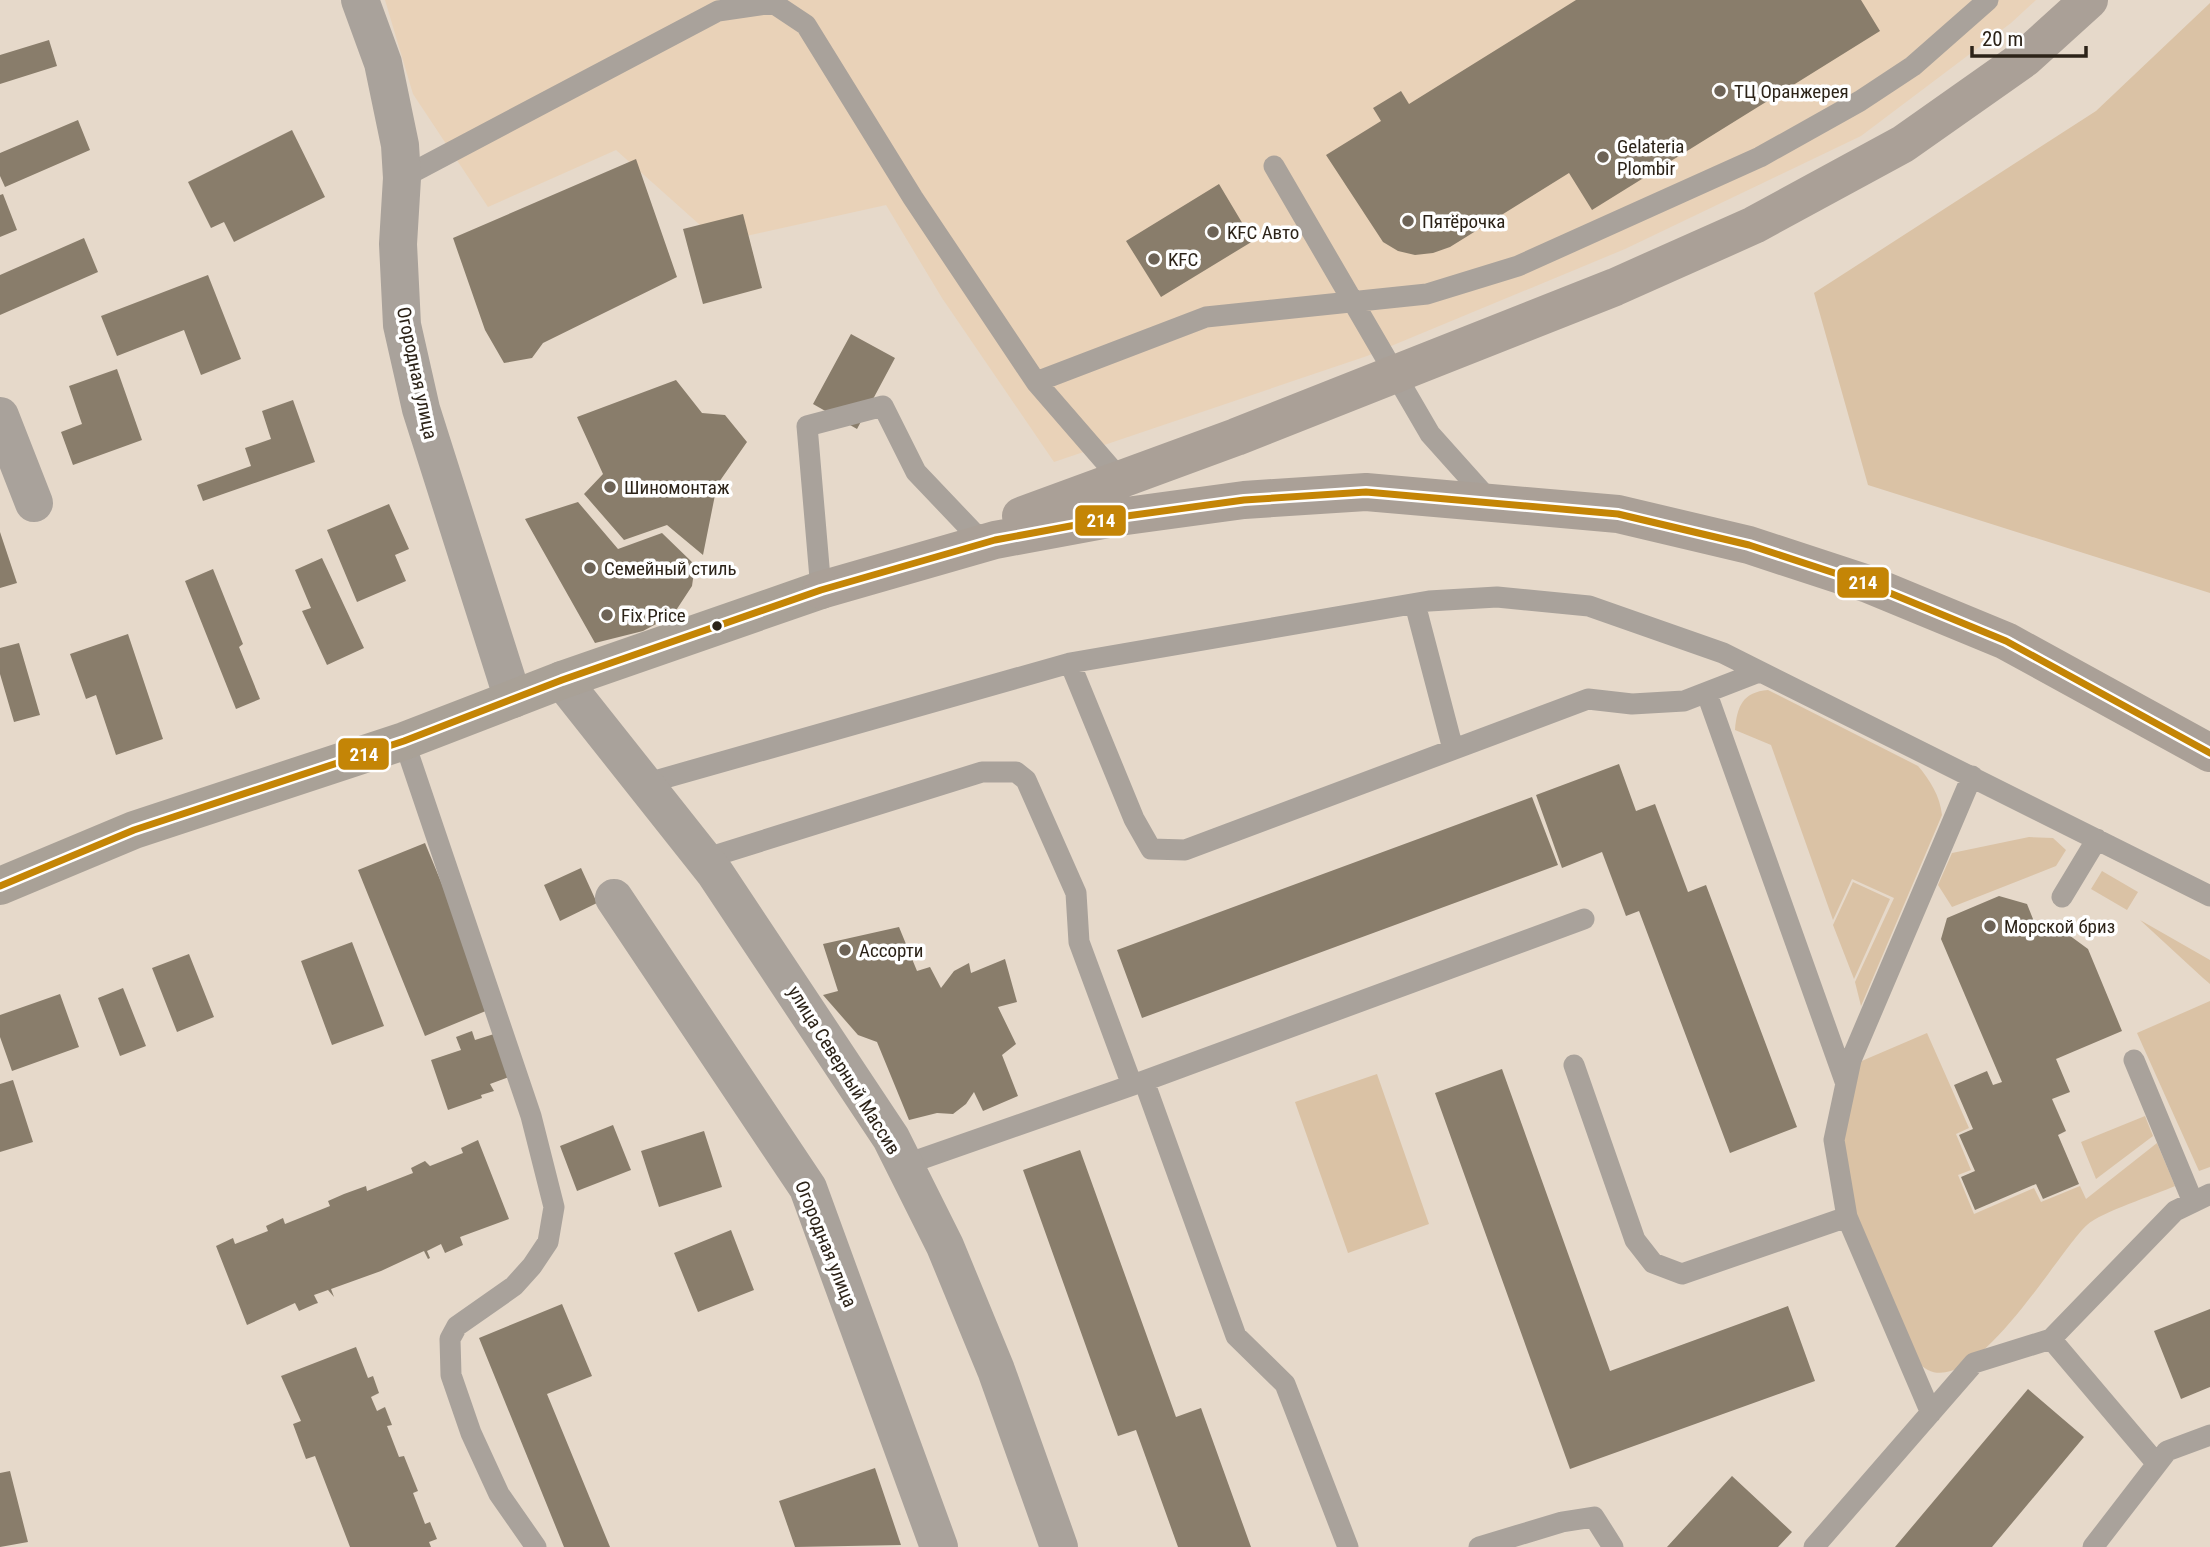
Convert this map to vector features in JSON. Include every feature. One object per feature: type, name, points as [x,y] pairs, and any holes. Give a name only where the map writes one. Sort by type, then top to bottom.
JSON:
[{"type":"highway","points":[[821,590],[984,537],[1121,480],[1615,288],[1766,218],[1903,144],[2025,58],[2089,0]]},
{"type":"highway","points":[[984,537],[1244,500],[1366,492],[1618,514],[1749,545],[1868,584],[2006,642],[2210,753]]},
{"type":"main road","points":[[0,886],[134,830],[404,741],[562,680],[821,590]]},
{"type":"street","name":"Огородная улица","points":[[360,0],[383,63],[400,145],[402,178],[398,244],[402,325],[421,408],[513,699]]},
{"type":"street","points":[[0,416],[34,503]]},
{"type":"street","name":"улица Северный Массив","points":[[562,680],[704,859],[891,1138],[944,1246],[996,1370],[1059,1547]]},
{"type":"street","name":"Огородная улица","points":[[614,898],[808,1188],[939,1547]]},
{"type":"lane","points":[[1036,382],[1206,317],[1427,294],[1518,265],[1760,158],[1860,101],[1913,66],[1989,0]]},
{"type":"lane","points":[[402,178],[717,6],[774,3],[806,24],[913,198],[1036,382],[1121,480]]},
{"type":"lane","points":[[1273,166],[1430,434],[1490,501]]},
{"type":"lane","points":[[821,590],[807,426],[883,405],[916,472],[984,537]]},
{"type":"lane","points":[[644,784],[1070,663],[1415,604],[1497,597],[1589,606],[1723,653],[2210,897]]},
{"type":"lane","points":[[1415,604],[1453,749]]},
{"type":"lane","points":[[1070,663],[1134,819],[1151,849],[1185,850],[1588,699],[1632,704],[1684,701],[1759,672]]},
{"type":"lane","points":[[1707,694],[1846,1085]]},
{"type":"lane","points":[[404,741],[531,1116],[554,1207],[548,1242],[532,1266],[514,1286],[457,1326],[450,1339],[451,1375],[471,1433],[499,1494],[537,1547]]},
{"type":"lane","points":[[704,859],[982,772],[1016,772],[1026,780],[1076,893],[1079,942],[1138,1083],[1236,1336],[1285,1384],[1348,1547]]},
{"type":"lane","points":[[1931,1413],[1847,1217],[1834,1140],[1851,1060],[1972,776]]},
{"type":"lane","points":[[2062,897],[2097,839]]},
{"type":"lane","points":[[904,1164],[1138,1083],[1584,919]]},
{"type":"lane","points":[[1814,1547],[1975,1363],[2052,1339],[2175,1211],[2201,1198],[2134,1060]]},
{"type":"lane","points":[[1574,1065],[1635,1240],[1653,1264],[1682,1274],[1847,1217]]},
{"type":"lane","points":[[2052,1339],[2157,1464]]},
{"type":"lane","points":[[2093,1547],[2167,1451],[2210,1435]]},
{"type":"lane","points":[[1479,1547],[1563,1522],[1594,1517],[1614,1547]]},
{"type":"shaded area","points":[[385,0],[2036,0],[2011,23],[1861,136],[1625,249],[1367,356],[1054,462],[942,298],[886,205],[719,242],[616,150],[488,207],[413,94]]},
{"type":"shaded area","points":[[2210,3],[2210,593],[1868,485],[1814,293],[2096,111]]},
{"type":"shaded area","points":[[1768,690],[1918,766],[1939,801],[1942,815],[1861,1006],[1855,982],[1894,898],[1852,879],[1833,920],[1771,745],[1735,730],[1737,714],[1747,697]]},
{"type":"shaded area","points":[[2029,837],[2053,838],[2066,850],[2056,866],[1952,907],[1938,885],[1952,853]]},
{"type":"shaded area","points":[[2102,871],[2138,892],[2127,910],[2091,889]]},
{"type":"shaded area","points":[[1853,882],[1890,899],[1854,979],[1833,925]]},
{"type":"shaded area","points":[[2140,920],[2210,960],[2210,984],[2203,978]]},
{"type":"shaded area","points":[[2210,1001],[2210,1167],[2199,1171],[2137,1033]]},
{"type":"shaded area","points":[[1927,1033],[1969,1128],[1956,1134],[1971,1170],[1958,1175],[1974,1214],[2034,1188],[2041,1202],[2080,1186],[2086,1199],[2157,1143],[2175,1186],[2116,1209],[2087,1225],[1984,1350],[1959,1368],[1937,1373],[1917,1361],[1856,1217],[1842,1141],[1857,1063]]},
{"type":"shaded area","points":[[1377,1074],[1429,1224],[1348,1253],[1295,1102]]},
{"type":"shaded area","points":[[2145,1116],[2153,1136],[2096,1179],[2081,1142]]},
{"type":"building","points":[[1576,0],[1861,0],[1880,31],[1592,210],[1569,173],[1450,247],[1415,255],[1398,251],[1383,242],[1326,155],[1381,121],[1373,108],[1401,91],[1409,104]]},
{"type":"building","points":[[49,40],[57,66],[0,84],[0,55]]},
{"type":"building","points":[[78,120],[90,150],[5,187],[0,176],[0,153]]},
{"type":"building","points":[[292,130],[325,197],[234,242],[224,222],[211,228],[188,182]]},
{"type":"building","points":[[636,159],[677,277],[543,343],[532,358],[504,363],[485,330],[453,238]]},
{"type":"building","points":[[1219,184],[1253,241],[1161,297],[1126,241]]},
{"type":"building","points":[[3,194],[17,230],[0,237],[0,195]]},
{"type":"building","points":[[743,214],[762,288],[703,304],[683,229]]},
{"type":"building","points":[[84,238],[98,272],[0,315],[0,275]]},
{"type":"building","points":[[208,275],[241,359],[201,375],[184,330],[117,356],[101,316]]},
{"type":"building","points":[[851,334],[895,358],[857,429],[813,404]]},
{"type":"building","points":[[117,369],[142,440],[73,465],[61,432],[82,424],[69,386]]},
{"type":"building","points":[[676,380],[702,413],[725,415],[747,442],[717,485],[703,555],[667,525],[624,540],[584,494],[603,474],[577,417]]},
{"type":"building","points":[[293,400],[315,462],[203,501],[197,485],[251,466],[245,448],[271,439],[262,411]]},
{"type":"building","points":[[578,502],[618,549],[662,533],[695,565],[692,586],[673,615],[643,631],[595,643],[525,519]]},
{"type":"building","points":[[389,504],[409,549],[395,555],[406,581],[357,602],[327,530]]},
{"type":"building","points":[[0,532],[17,583],[0,588]]},
{"type":"building","points":[[322,558],[364,648],[327,665],[302,611],[311,608],[295,570]]},
{"type":"building","points":[[213,569],[243,644],[239,647],[260,699],[236,709],[185,581]]},
{"type":"building","points":[[128,634],[163,739],[116,755],[96,695],[86,699],[70,654]]},
{"type":"building","points":[[19,643],[40,715],[14,722],[0,674],[0,648]]},
{"type":"building","points":[[1619,764],[1636,811],[1655,804],[1688,892],[1706,885],[1797,1127],[1730,1153],[1639,911],[1626,916],[1602,852],[1562,868],[1536,795]]},
{"type":"building","points":[[1532,797],[1558,865],[1142,1018],[1117,950]]},
{"type":"building","points":[[425,843],[493,1008],[425,1036],[358,870]]},
{"type":"building","points":[[581,868],[597,903],[560,921],[544,885]]},
{"type":"building","points":[[1999,896],[2027,904],[2039,934],[2058,927],[2088,949],[2122,1031],[2056,1059],[2070,1092],[2052,1099],[2066,1131],[2058,1135],[2079,1184],[2043,1199],[2036,1184],[1975,1210],[1961,1177],[1975,1171],[1959,1135],[1973,1129],[1954,1085],[1987,1071],[1993,1085],[2002,1082],[1941,939],[1947,918]]},
{"type":"building","points":[[899,927],[917,971],[930,967],[941,988],[954,971],[969,963],[971,973],[1005,959],[1017,1002],[998,1007],[1016,1044],[1002,1055],[1018,1096],[983,1111],[974,1092],[966,1104],[953,1114],[937,1113],[909,1120],[877,1042],[858,1035],[823,995],[838,991],[823,944]]},
{"type":"building","points":[[352,942],[384,1026],[332,1045],[301,961]]},
{"type":"building","points":[[189,954],[214,1017],[177,1032],[152,968]]},
{"type":"building","points":[[123,988],[146,1046],[120,1056],[98,998]]},
{"type":"building","points":[[60,994],[79,1047],[12,1071],[0,1037],[0,1015]]},
{"type":"building","points":[[472,1031],[475,1040],[494,1034],[509,1077],[490,1084],[494,1091],[481,1095],[482,1098],[448,1110],[431,1060],[461,1050],[456,1037]]},
{"type":"building","points":[[1502,1069],[1610,1371],[1788,1306],[1815,1381],[1570,1469],[1435,1093]]},
{"type":"building","points":[[13,1080],[33,1142],[0,1152],[0,1084]]},
{"type":"building","points":[[613,1125],[631,1170],[577,1191],[560,1146]]},
{"type":"building","points":[[704,1131],[722,1187],[659,1207],[641,1151]]},
{"type":"building","points":[[478,1140],[509,1219],[460,1237],[463,1245],[445,1253],[441,1244],[427,1251],[430,1258],[428,1259],[424,1251],[381,1271],[331,1289],[334,1297],[328,1290],[314,1295],[318,1303],[299,1311],[295,1303],[247,1325],[216,1246],[233,1238],[235,1244],[268,1231],[266,1226],[283,1218],[285,1224],[330,1206],[328,1201],[344,1194],[366,1186],[367,1191],[413,1173],[411,1168],[425,1161],[430,1166],[463,1153],[461,1148]]},
{"type":"building","points":[[1080,1150],[1176,1417],[1201,1408],[1251,1547],[1178,1547],[1136,1430],[1118,1436],[1023,1170]]},
{"type":"building","points":[[731,1230],[754,1290],[698,1312],[674,1253]]},
{"type":"building","points":[[562,1304],[592,1376],[547,1394],[610,1547],[564,1547],[479,1338]]},
{"type":"building","points":[[2210,1309],[2210,1387],[2181,1399],[2154,1331]]},
{"type":"building","points":[[356,1347],[368,1378],[373,1376],[379,1393],[371,1397],[377,1411],[385,1407],[392,1425],[387,1426],[399,1457],[404,1456],[418,1491],[413,1493],[425,1524],[430,1522],[437,1539],[429,1542],[431,1547],[350,1547],[315,1456],[306,1459],[293,1424],[301,1421],[281,1376]]},
{"type":"building","points":[[2028,1389],[2084,1437],[1992,1547],[1895,1547]]},
{"type":"building","points":[[875,1468],[901,1545],[795,1547],[779,1501]]},
{"type":"building","points":[[10,1471],[28,1542],[0,1547],[0,1473]]},
{"type":"building","points":[[1732,1476],[1792,1532],[1778,1547],[1667,1547]]},
{"type":"transit line","name":"214","points":[[0,886],[134,830],[404,741],[562,680],[821,590],[995,540],[1119,517],[1244,500],[1366,492],[1618,514],[1749,545],[1868,584],[2006,641],[2210,753]]},
{"type":"place","name":"ТЦ Оранжерея","points":[[1720,91]]},
{"type":"place","name":"Gelateria Plombir","points":[[1603,157]]},
{"type":"place","name":"Пятёрочка","points":[[1408,221]]},
{"type":"place","name":"KFC Авто","points":[[1213,232]]},
{"type":"place","name":"KFC","points":[[1154,259]]},
{"type":"place","name":"Шиномонтаж","points":[[610,487]]},
{"type":"place","name":"Семейный стиль","points":[[590,568]]},
{"type":"place","name":"Fix Price","points":[[607,615]]},
{"type":"place","name":"Морской бриз","points":[[1990,926]]},
{"type":"place","name":"Ассорти","points":[[845,950]]}]
